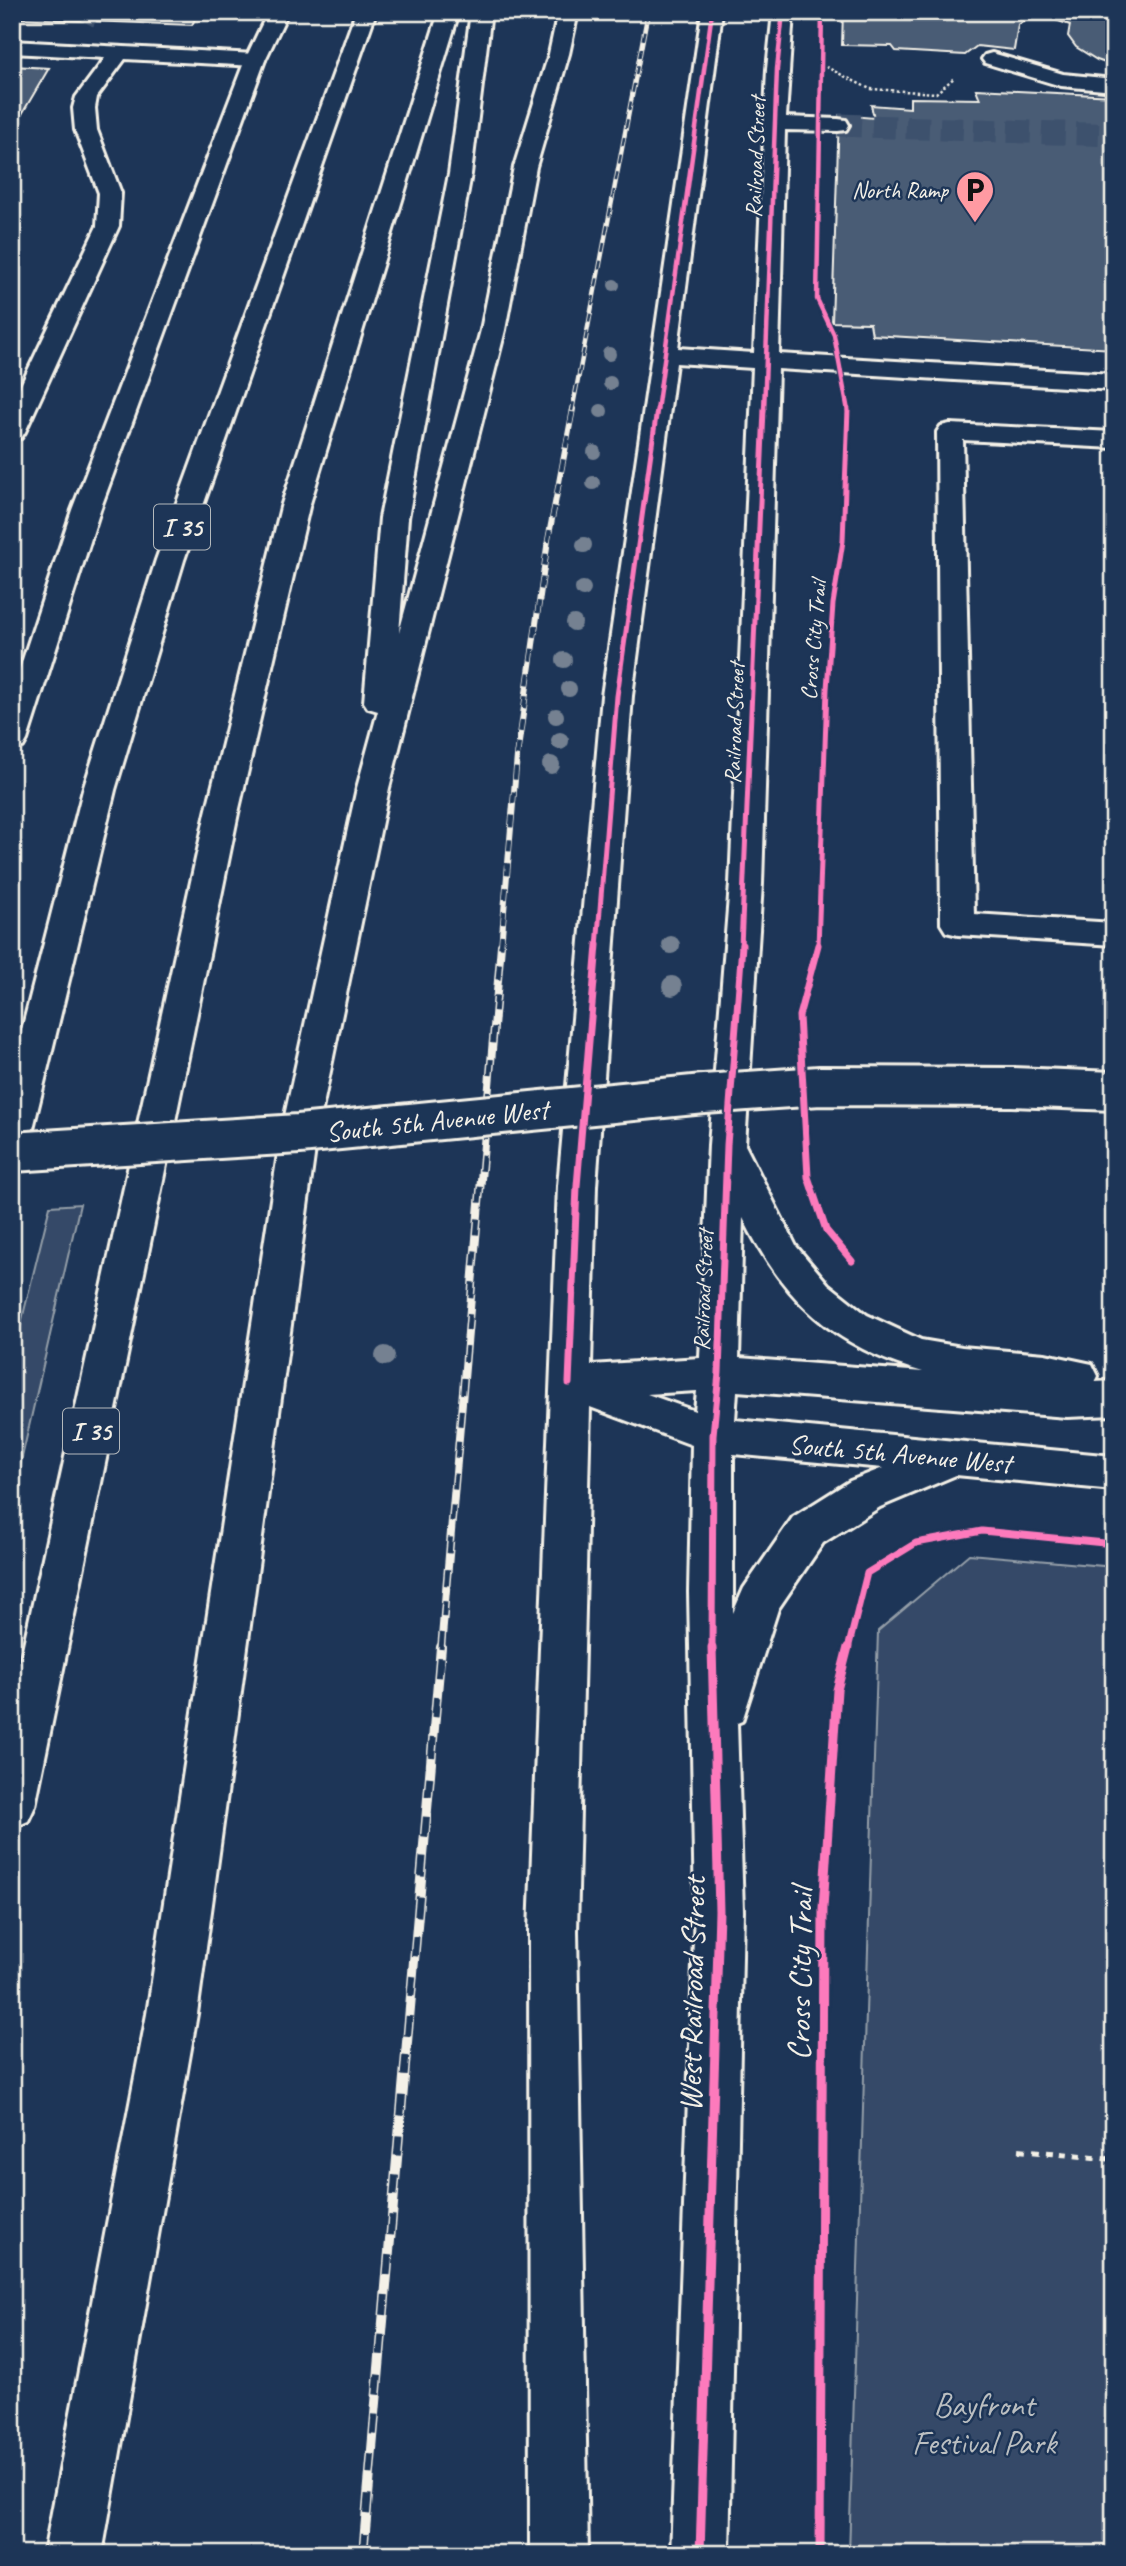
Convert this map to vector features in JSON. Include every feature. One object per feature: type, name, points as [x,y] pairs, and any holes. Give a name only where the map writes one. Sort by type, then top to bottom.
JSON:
[{"type":"main road","points":[[12,740],[86,510],[255,60],[278,12]]},
{"type":"main road","points":[[338,86],[354,12]]},
{"type":"main road","name":"I 35","points":[[12,1141],[36,1053],[99,790],[166,573],[366,12]]},
{"type":"main road","name":"I 35","points":[[12,1806],[222,813],[295,507],[428,72],[449,12]]},
{"type":"main road","points":[[373,788],[385,598],[394,518],[460,174],[481,12]]},
{"type":"main road","points":[[73,2554],[172,2014],[299,1134],[373,788],[493,330],[525,167],[559,54],[568,12]]},
{"type":"main road","name":"Railroad Street","points":[[569,1383],[579,1160],[617,696],[712,12]]},
{"type":"main road","name":"Railroad Street","points":[[713,1436],[719,1373],[727,1145],[746,884],[776,123],[783,12]]},
{"type":"main road","points":[[12,28],[37,29]]},
{"type":"main road","points":[[12,47],[255,60]]},
{"type":"main road","points":[[12,432],[108,226],[110,193],[86,130],[84,108],[87,97],[119,53]]},
{"type":"main road","points":[[992,59],[1061,80],[1114,85]]},
{"type":"main road","points":[[776,123],[829,125]]},
{"type":"main road","points":[[666,355],[1114,382]]},
{"type":"main road","points":[[1114,440],[950,432],[958,924],[1114,933]]},
{"type":"main road","name":"South 5th Avenue West","points":[[12,1152],[299,1134],[704,1094],[820,1086],[1012,1087],[1114,1091]]},
{"type":"main road","points":[[727,1145],[783,1258],[813,1293],[853,1327],[896,1349],[943,1360],[1066,1374],[1114,1385]]},
{"type":"main road","points":[[559,2554],[553,1931],[569,1383],[719,1373],[1067,1399],[1114,1398]]},
{"type":"main road","name":"South 5th Avenue West","points":[[569,1383],[713,1436],[1114,1473]]},
{"type":"main road","name":"West Railroad Street","points":[[700,2554],[719,1910],[711,1592],[713,1436]]},
{"type":"main road","points":[[716,1747],[733,1677],[759,1601],[808,1530],[865,1494],[954,1458]]},
{"type":"path","points":[[820,65],[870,89],[936,93],[963,71],[992,59]]},
{"type":"path","points":[[820,65],[829,125]]},
{"type":"path","points":[[1019,2150],[1114,2159]]},
{"type":"green space","points":[[80,1204],[12,1501],[12,1360],[50,1206]]},
{"type":"green space","name":"Bayfront Festival Park","points":[[969,1554],[1114,1567],[1114,2554],[849,2554],[878,1631]]},
{"type":"building","points":[[12,12],[222,12],[218,20],[195,19],[192,25],[12,18]]},
{"type":"building","points":[[843,12],[1114,12],[1114,66],[1097,60],[1076,47],[1068,36],[1070,25],[1036,13],[1018,25],[1014,50],[977,46],[965,55],[896,51],[892,46],[842,45]]},
{"type":"building","points":[[12,66],[49,68],[12,131]]},
{"type":"building","name":"North Ramp","points":[[976,89],[1114,96],[1114,349],[872,335],[870,323],[832,322],[839,115],[874,118],[871,105],[910,108],[910,98],[980,99]]},
{"type":"tunnel","points":[[83,21],[88,12]]},
{"type":"tunnel","points":[[838,125],[1114,135]]},
{"type":"railway","points":[[572,411],[648,12]]},
{"type":"railway","points":[[501,947],[517,756],[548,540],[573,409]]},
{"type":"railway","points":[[441,1649],[501,945]]},
{"type":"railway","points":[[363,2554],[441,1647]]},
{"type":"cycle path","points":[[569,1383],[577,1186],[617,696],[712,12]]},
{"type":"cycle path","points":[[700,2554],[719,1911],[711,1592],[713,1435],[719,1373],[727,1145],[746,884],[777,69],[783,12]]},
{"type":"cycle path","name":"Cross City Trail","points":[[822,12],[817,299],[834,335],[848,410],[843,541],[833,604],[827,689],[818,949],[799,1016],[808,1177],[826,1230],[852,1261]]},
{"type":"cycle path","name":"Cross City Trail","points":[[820,2554],[823,1908],[837,1690],[867,1573],[916,1543],[982,1531],[1114,1544]]},
{"type":"place","name":"North Ramp","points":[[975,224]]}]
